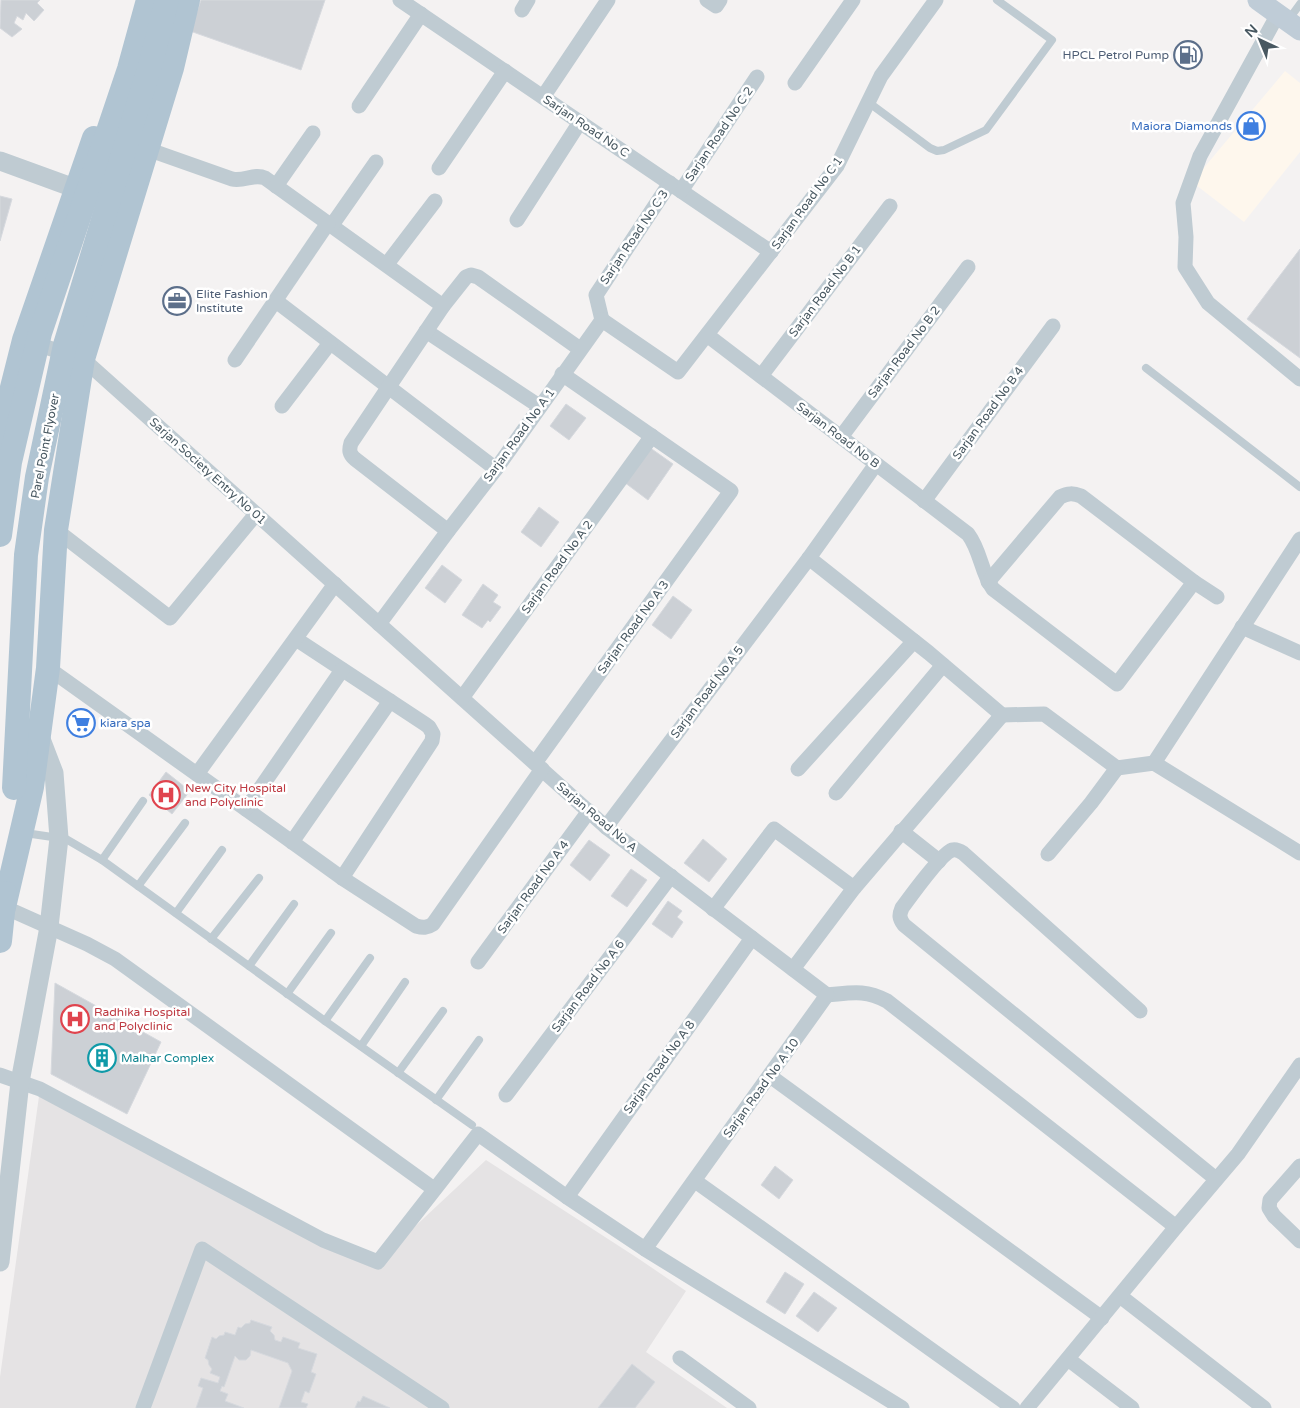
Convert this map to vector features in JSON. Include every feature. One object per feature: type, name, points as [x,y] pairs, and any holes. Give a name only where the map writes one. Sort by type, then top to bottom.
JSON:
[{"type":"main road","points":[[0,472],[4,419],[24,340],[124,54],[137,0]]},
{"type":"main road","points":[[0,535],[10,462],[40,332],[129,69],[148,0]]},
{"type":"main road","name":"Parel Point Flyover","points":[[4,907],[14,788],[26,555],[37,477],[65,345],[152,62],[167,0]]},
{"type":"main road","points":[[0,941],[4,907],[32,786],[48,668],[56,530],[83,359],[172,68],[188,0]]},
{"type":"main road","points":[[1258,0],[1292,17]]},
{"type":"street","name":"Sarjan Road No C","points":[[400,0],[771,252]]},
{"type":"street","points":[[543,97],[608,0]]},
{"type":"street","points":[[707,0],[716,6],[720,0]]},
{"type":"street","points":[[795,83],[853,0]]},
{"type":"street","name":"Sarjan Road No C 1","points":[[602,320],[678,372],[837,166],[881,76],[936,0]]},
{"type":"street","points":[[359,106],[420,14]]},
{"type":"street","points":[[1292,17],[1200,156],[1183,202],[1186,237],[1185,267],[1208,303],[1300,380]]},
{"type":"street","points":[[439,168],[505,71]]},
{"type":"street","name":"Sarjan Road No C 2","points":[[676,187],[757,77]]},
{"type":"street","points":[[517,220],[580,122]]},
{"type":"street","points":[[276,186],[313,134]]},
{"type":"street","points":[[147,149],[232,179],[242,180],[260,176],[387,264],[443,306]]},
{"type":"street","points":[[0,161],[129,207]]},
{"type":"street","points":[[235,360],[330,224],[376,162]]},
{"type":"street","name":"Sarjan Road No C 3","points":[[602,320],[596,294],[676,187]]},
{"type":"street","points":[[387,264],[435,201]]},
{"type":"street","name":"Sarjan Road No B 1","points":[[761,376],[890,206]]},
{"type":"street","name":"Sarjan Road No B 2","points":[[841,437],[968,267]]},
{"type":"street","points":[[448,531],[350,455],[349,450],[351,443],[443,306],[466,277],[471,275],[478,277],[580,349]]},
{"type":"street","points":[[276,301],[496,469]]},
{"type":"street","name":"Sarjan Road No A 1","points":[[380,624],[496,469],[602,320]]},
{"type":"street","name":"Sarjan Road No B 4","points":[[924,501],[1053,326]]},
{"type":"street","points":[[426,331],[539,406]]},
{"type":"street","name":"Sarjan Road No B","points":[[707,335],[968,534],[976,547],[988,582]]},
{"type":"street","name":"Sarjan Society Entry No 01","points":[[24,340],[83,359],[380,624]]},
{"type":"street","points":[[282,406],[330,343]]},
{"type":"street","points":[[562,374],[652,436]]},
{"type":"street","name":"Sarjan Road No A 3","points":[[342,878],[416,926],[423,928],[433,924],[538,766],[730,491],[652,436]]},
{"type":"street","name":"Sarjan Road No A 2","points":[[462,698],[652,436]]},
{"type":"street","name":"Sarjan Road No A 5","points":[[606,827],[809,558],[876,464]]},
{"type":"street","points":[[1194,582],[1117,684],[999,595],[988,582],[1060,497],[1070,493],[1081,496],[1217,598]]},
{"type":"street","points":[[56,530],[170,618],[256,514]]},
{"type":"street","points":[[1154,763],[1300,539]]},
{"type":"street","points":[[809,558],[914,641],[1002,715],[1044,714],[1117,768],[1154,763],[1300,853]]},
{"type":"street","points":[[197,774],[335,584]]},
{"type":"street","name":"Sarjan Road No A","points":[[380,624],[606,827],[827,995]]},
{"type":"street","points":[[1242,627],[1300,653]]},
{"type":"street","points":[[48,668],[342,878],[427,749],[433,734],[428,727],[296,639]]},
{"type":"street","points":[[798,770],[914,641]]},
{"type":"street","points":[[836,793],[943,665]]},
{"type":"street","points":[[246,809],[342,670]]},
{"type":"street","points":[[292,842],[390,701]]},
{"type":"street","points":[[793,969],[854,888],[1002,715]]},
{"type":"street","points":[[0,1262],[20,1082],[49,927],[59,838],[54,773],[39,734]]},
{"type":"street","points":[[1048,854],[1091,804],[1117,768]]},
{"type":"street","name":"Sarjan Road No A 4","points":[[478,962],[588,811]]},
{"type":"street","points":[[713,909],[774,829],[854,888]]},
{"type":"street","points":[[901,831],[939,861]]},
{"type":"street","points":[[1140,1011],[958,850],[952,850],[939,861],[899,913],[900,919],[904,924],[1216,1179]]},
{"type":"street","name":"Sarjan Road No A 6","points":[[506,1095],[671,876]]},
{"type":"street","points":[[4,907],[87,944],[115,959],[434,1189]]},
{"type":"street","name":"Sarjan Road No A 8","points":[[567,1197],[752,938]]},
{"type":"street","points":[[827,995],[866,992],[887,1001],[1176,1227]]},
{"type":"street","name":"Sarjan Road No A 10","points":[[646,1249],[827,995]]},
{"type":"street","points":[[1027,1408],[1238,1154],[1298,1073]]},
{"type":"street","points":[[0,1075],[40,1089],[323,1240],[378,1262],[478,1134],[567,1197],[646,1249],[902,1408]]},
{"type":"street","points":[[770,1076],[1102,1318]]},
{"type":"street","points":[[1300,1166],[1270,1200],[1269,1208],[1274,1216],[1300,1240]]},
{"type":"street","points":[[694,1181],[1013,1408]]},
{"type":"street","points":[[143,1408],[202,1249],[442,1408]]},
{"type":"street","points":[[1120,1296],[1264,1408]]},
{"type":"street","points":[[680,1358],[749,1408]]},
{"type":"street","points":[[1068,1359],[1132,1408]]},
{"type":"lane","points":[[868,102],[930,148],[937,151],[944,150],[986,130],[1052,40],[997,0]]},
{"type":"lane","points":[[1146,368],[1300,487]]},
{"type":"lane","points":[[102,860],[142,801]]},
{"type":"lane","points":[[138,886],[185,823]]},
{"type":"lane","points":[[21,833],[66,839],[102,860],[324,1021],[472,1125]]},
{"type":"lane","points":[[176,913],[222,850]]},
{"type":"lane","points":[[211,939],[259,878]]},
{"type":"lane","points":[[249,966],[294,904]]},
{"type":"lane","points":[[287,994],[331,932]]},
{"type":"lane","points":[[324,1021],[370,958]]},
{"type":"lane","points":[[362,1046],[405,982]]},
{"type":"lane","points":[[398,1073],[443,1011]]},
{"type":"lane","points":[[436,1100],[479,1040]]},
{"type":"shaded area","points":[[1285,71],[1300,83],[1300,152],[1244,222],[1192,182]]},
{"type":"shaded area","points":[[40,1089],[377,1262],[486,1160],[686,1291],[646,1352],[727,1408],[0,1408],[0,1377]]},
{"type":"building","points":[[1,0],[40,0],[37,3],[44,10],[34,21],[26,13],[23,20],[17,16],[14,23],[22,29],[12,37],[0,28]]},
{"type":"building","points":[[201,0],[325,0],[301,70],[190,31]]},
{"type":"building","points":[[0,196],[12,199],[0,241]]},
{"type":"building","points":[[1300,249],[1300,358],[1247,319]]},
{"type":"building","points":[[566,404],[586,418],[569,440],[550,426]]},
{"type":"building","points":[[649,447],[673,464],[648,500],[624,482]]},
{"type":"building","points":[[539,507],[559,522],[541,547],[521,532]]},
{"type":"building","points":[[442,565],[462,580],[445,603],[425,588]]},
{"type":"building","points":[[483,584],[498,595],[493,602],[501,607],[490,622],[488,620],[482,628],[462,615]]},
{"type":"building","points":[[673,596],[692,610],[671,639],[652,625]]},
{"type":"building","points":[[166,772],[190,791],[172,814],[149,795]]},
{"type":"building","points":[[703,839],[727,859],[709,882],[684,863]]},
{"type":"building","points":[[589,840],[610,855],[590,881],[570,865]]},
{"type":"building","points":[[631,869],[647,880],[627,907],[611,896]]},
{"type":"building","points":[[668,901],[682,911],[677,917],[683,922],[672,938],[652,924]]},
{"type":"building","name":"Malhar Complex","points":[[55,983],[161,1042],[127,1114],[51,1074]]},
{"type":"building","points":[[775,1166],[793,1180],[779,1199],[761,1185]]},
{"type":"building","points":[[785,1272],[804,1284],[785,1314],[766,1302]]},
{"type":"building","points":[[814,1292],[837,1308],[818,1332],[796,1316]]},
{"type":"building","points":[[251,1320],[272,1327],[270,1331],[274,1335],[275,1340],[281,1342],[283,1337],[300,1343],[298,1348],[317,1354],[311,1372],[316,1374],[309,1393],[305,1391],[301,1402],[308,1404],[306,1408],[279,1408],[292,1371],[288,1363],[251,1350],[250,1356],[246,1360],[239,1360],[235,1356],[224,1387],[222,1386],[220,1391],[228,1394],[225,1401],[244,1408],[196,1408],[203,1388],[198,1386],[201,1378],[218,1383],[220,1377],[210,1373],[212,1369],[205,1358],[212,1337],[216,1339],[224,1335],[225,1332],[235,1335],[238,1327],[241,1328],[245,1324],[250,1323]]},
{"type":"building","points":[[632,1364],[655,1382],[635,1408],[598,1408]]},
{"type":"building","points":[[363,1396],[390,1408],[355,1408]]},
{"type":"place","name":"HPCL Petrol Pump","points":[[1188,55]]},
{"type":"place","name":"Maiora Diamonds","points":[[1251,126]]},
{"type":"place","name":"Elite Fashion Institute","points":[[177,301]]},
{"type":"place","name":"kiara spa","points":[[81,723]]},
{"type":"place","name":"New City Hospital and Polyclinic","points":[[166,795]]},
{"type":"place","name":"Radhika Hospital and Polyclinic","points":[[75,1019]]},
{"type":"place","name":"Malhar Complex","points":[[102,1058]]}]
